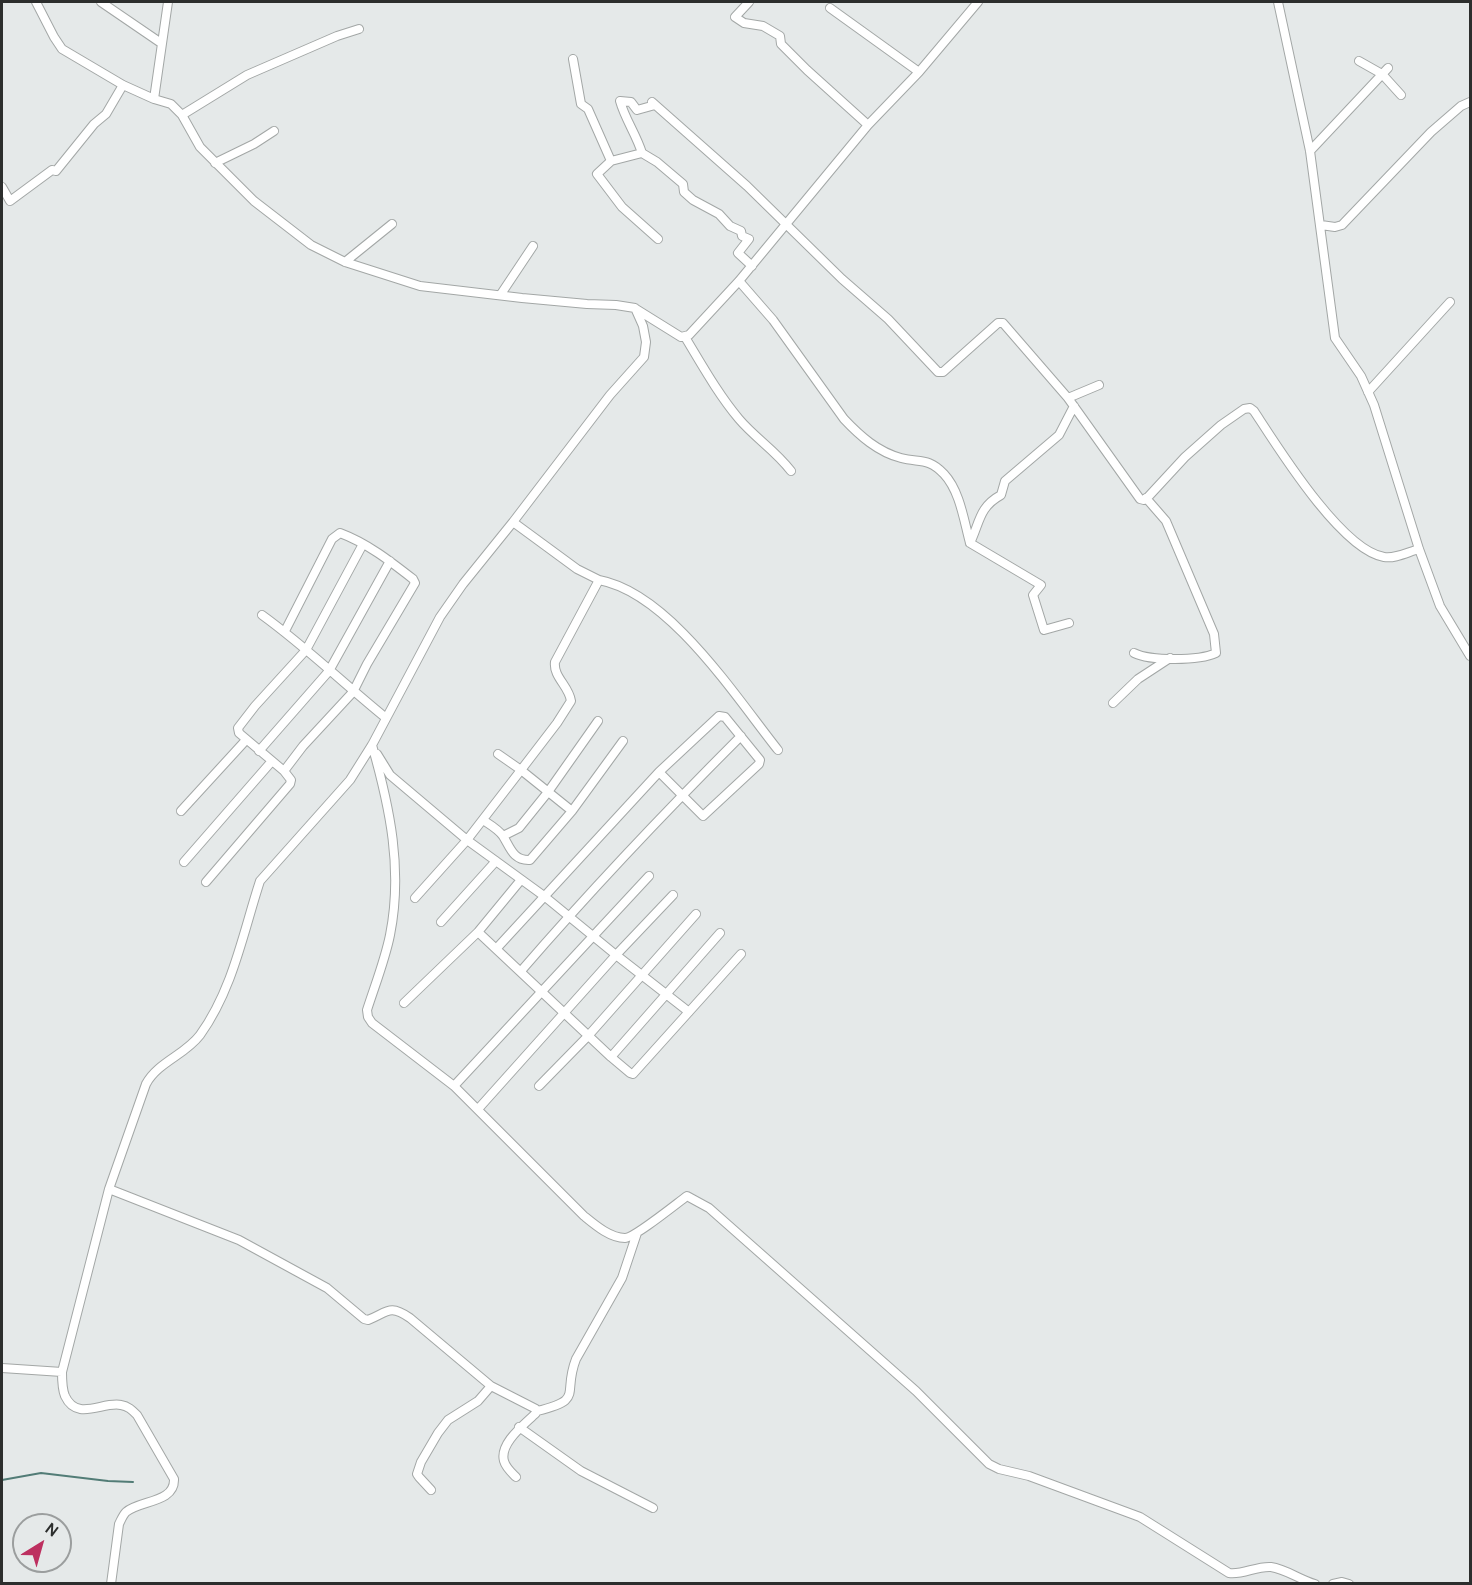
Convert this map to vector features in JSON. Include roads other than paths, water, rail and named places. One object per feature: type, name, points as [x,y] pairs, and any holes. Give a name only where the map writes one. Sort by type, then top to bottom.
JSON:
[{"type":"street","points":[[36,2],[62,49],[123,85],[171,104],[182,115],[200,147],[215,164],[254,201],[311,244],[345,262],[420,286],[635,308],[685,337],[739,419],[779,456],[791,471]]},
{"type":"street","points":[[101,2],[161,43]]},
{"type":"street","points":[[154,99],[168,2]]},
{"type":"street","points":[[749,2],[735,17],[744,23],[763,26],[780,36],[781,44],[868,125]]},
{"type":"street","points":[[685,337],[740,281],[868,125],[919,72],[978,2]]},
{"type":"street","points":[[1278,2],[1310,151],[1335,338],[1361,376],[1368,392],[1440,606],[1470,656]]},
{"type":"street","points":[[830,8],[919,72]]},
{"type":"street","points":[[182,115],[247,75],[315,45],[359,29]]},
{"type":"street","points":[[573,59],[581,104],[588,109],[611,161]]},
{"type":"street","points":[[1359,61],[1385,71],[1401,95]]},
{"type":"street","points":[[1310,151],[1385,71]]},
{"type":"street","points":[[2,187],[10,201],[52,170],[56,171],[93,124],[106,114],[123,85]]},
{"type":"street","points":[[752,266],[738,253],[749,239],[742,236],[741,231],[730,226],[719,214],[693,200],[684,192],[683,184],[657,162],[642,153],[620,101],[632,102],[637,110],[653,104],[747,186],[842,279],[888,319],[938,372],[943,372],[1000,322],[1005,324],[1068,398],[1140,499],[1146,498],[1198,444],[1244,409],[1250,408],[1289,464],[1329,515],[1360,546],[1384,557],[1393,557],[1419,549]]},
{"type":"street","points":[[1321,225],[1342,225],[1431,132],[1461,106],[1470,102]]},
{"type":"street","points":[[215,164],[274,131]]},
{"type":"street","points":[[642,153],[611,161],[597,174],[622,207],[658,240]]},
{"type":"street","points":[[345,262],[392,224]]},
{"type":"street","points":[[501,294],[533,246]]},
{"type":"street","points":[[740,281],[773,320],[844,419],[883,451],[904,459],[924,460],[944,474],[956,495],[970,543],[1041,585],[1033,595],[1044,630],[1069,623]]},
{"type":"street","points":[[1368,392],[1450,302]]},
{"type":"street","points":[[111,1584],[119,1524],[122,1517],[131,1509],[168,1494],[174,1486],[174,1479],[137,1415],[118,1404],[92,1409],[76,1407],[64,1395],[62,1372],[109,1189],[146,1084],[153,1073],[186,1051],[200,1034],[238,957],[260,880],[350,780],[372,746],[440,617],[610,394],[645,357],[646,342],[643,326],[635,308]]},
{"type":"street","points":[[1068,398],[1099,385]]},
{"type":"street","points":[[970,543],[989,501],[1001,495],[1005,481],[1059,435],[1074,406]]},
{"type":"street","points":[[1134,653],[1150,659],[1210,656],[1216,653],[1216,640],[1166,521],[1146,498]]},
{"type":"street","points":[[513,522],[570,564],[599,580],[608,581],[642,598],[670,620],[695,646],[778,750]]},
{"type":"street","points":[[284,771],[303,746],[353,692],[367,664],[414,586],[413,579],[390,561],[339,532],[285,632]]},
{"type":"street","points":[[206,882],[291,780],[284,771],[238,733],[238,728],[306,650],[363,544]]},
{"type":"street","points":[[259,751],[329,671],[390,561]]},
{"type":"street","points":[[415,898],[483,820],[571,701],[569,692],[555,672],[555,662],[599,580]]},
{"type":"street","points":[[262,615],[386,718]]},
{"type":"street","points":[[1113,703],[1138,679],[1170,658]]},
{"type":"street","points":[[496,949],[659,772],[720,715],[759,757],[759,764],[703,816],[659,772]]},
{"type":"street","points":[[503,836],[519,828],[548,792],[598,721]]},
{"type":"street","points":[[521,971],[568,916],[741,736]]},
{"type":"street","points":[[181,811],[246,740]]},
{"type":"street","points":[[483,820],[503,836],[511,851],[518,858],[530,860],[572,811],[623,741]]},
{"type":"street","points":[[372,746],[390,775],[467,840],[520,881],[544,896],[592,937],[689,1012]]},
{"type":"street","points":[[372,746],[387,797],[395,848],[396,873],[390,937],[367,1010],[368,1017],[372,1023],[454,1086],[478,1108],[577,1210],[591,1222],[615,1236],[625,1238],[637,1233],[687,1196],[695,1199],[709,1208],[916,1391],[995,1467],[1029,1476],[1140,1517],[1229,1573],[1237,1574],[1271,1568],[1315,1584]]},
{"type":"street","points":[[498,753],[572,811]]},
{"type":"street","points":[[184,862],[272,761]]},
{"type":"street","points":[[441,922],[496,861]]},
{"type":"street","points":[[454,1086],[649,876]]},
{"type":"street","points":[[404,1003],[478,932],[520,881]]},
{"type":"street","points":[[478,1108],[673,895]]},
{"type":"street","points":[[539,1086],[588,1036],[696,914]]},
{"type":"street","points":[[478,932],[630,1073],[638,1071],[741,954]]},
{"type":"street","points":[[611,1057],[720,933]]},
{"type":"street","points":[[109,1189],[239,1240],[327,1288],[364,1319],[374,1318],[388,1310],[398,1311],[444,1345],[491,1386],[537,1411]]},
{"type":"street","points":[[516,1477],[505,1463],[504,1458],[513,1435],[537,1411],[558,1405],[568,1397],[571,1392],[572,1373],[576,1359],[622,1278],[637,1233]]},
{"type":"street","points":[[2,1368],[62,1372]]},
{"type":"street","points":[[430,1490],[417,1474],[421,1462],[438,1433],[448,1420],[478,1401],[491,1386]]},
{"type":"street","points":[[519,1427],[581,1471],[653,1508]]},
{"type":"street","points":[[1333,1584],[1342,1582],[1349,1584]]},
{"type":"waterway","points":[[2,1480],[41,1473],[133,1482]]}]
